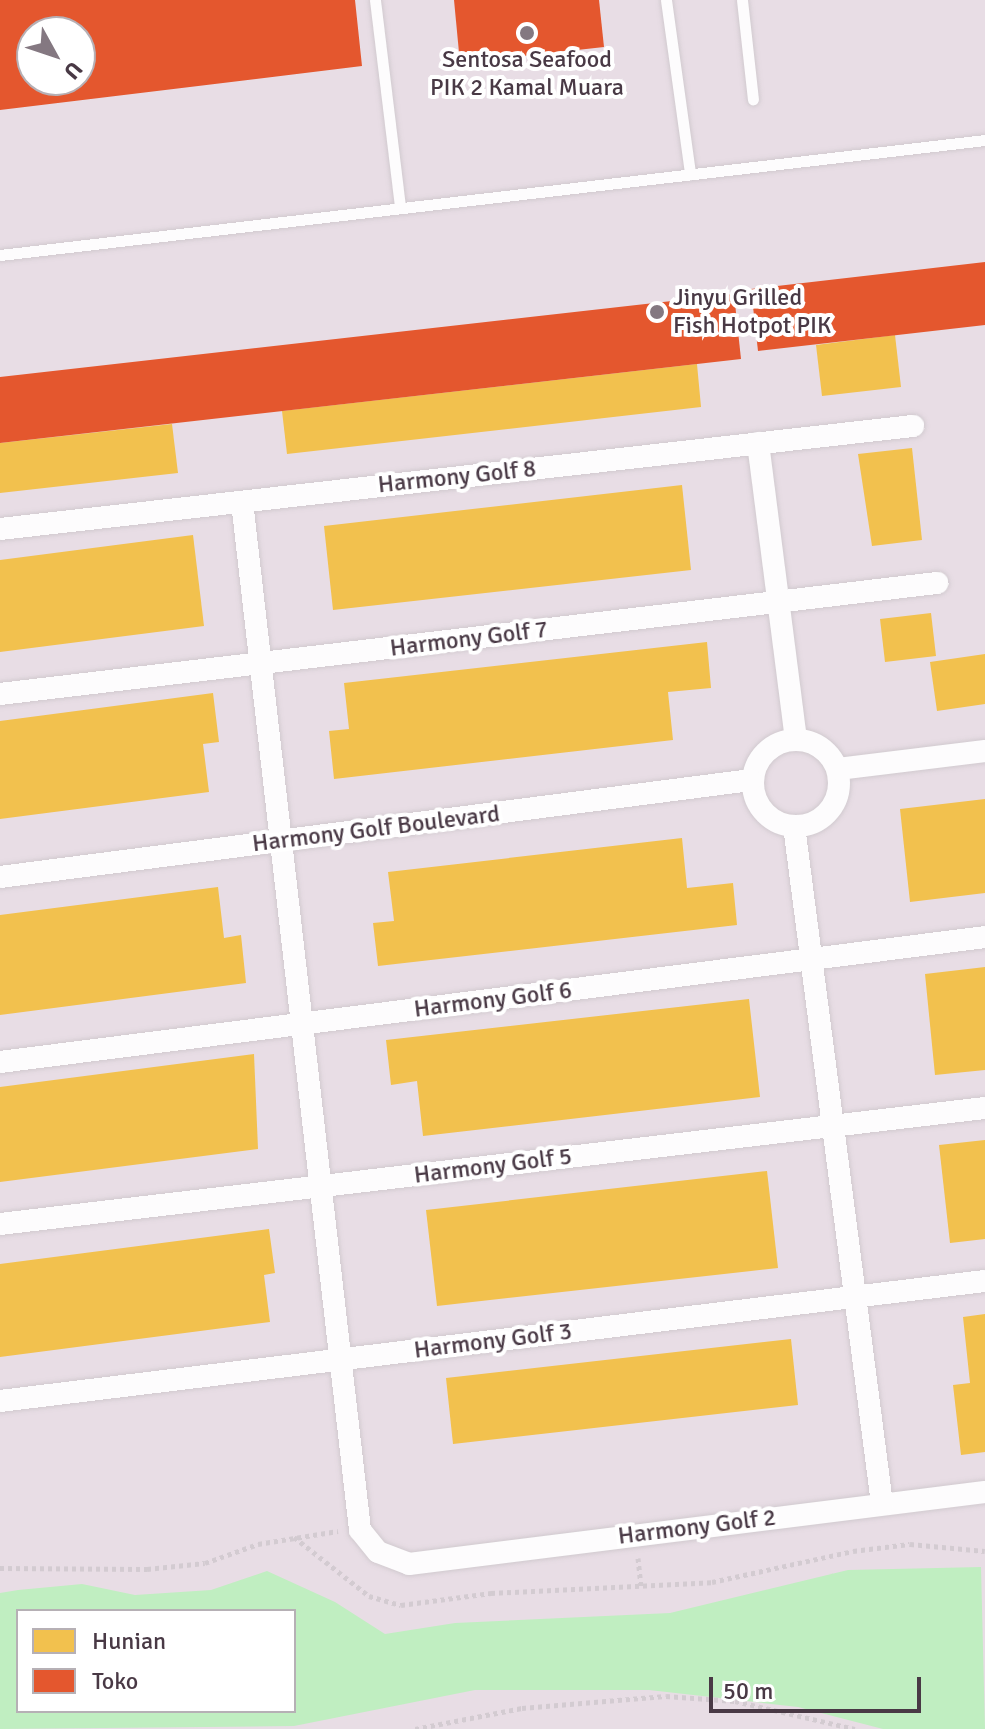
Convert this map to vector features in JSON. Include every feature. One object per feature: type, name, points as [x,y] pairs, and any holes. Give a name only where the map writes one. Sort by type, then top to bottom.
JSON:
[{"type":"street","name":"Harmony Golf 8","points":[[0,529],[913,426]]},
{"type":"street","points":[[758,443],[796,739]]},
{"type":"street","points":[[242,502],[360,1530]]},
{"type":"street","name":"Harmony Golf 7","points":[[0,694],[937,583]]},
{"type":"street","points":[[796,739],[812,741],[838,769],[840,783],[830,809],[809,825],[794,826],[778,823],[763,813],[753,798],[751,780],[769,751],[796,739]]},
{"type":"street","points":[[838,769],[985,751]]},
{"type":"street","name":"Harmony Golf Boulevard","points":[[0,877],[751,780]]},
{"type":"street","points":[[794,826],[882,1504]]},
{"type":"street","name":"Harmony Golf 6","points":[[0,1062],[985,937]]},
{"type":"street","name":"Harmony Golf 5","points":[[0,1224],[985,1108]]},
{"type":"street","name":"Harmony Golf 3","points":[[0,1401],[985,1281]]},
{"type":"street","name":"Harmony Golf 2","points":[[360,1530],[378,1552],[409,1564],[985,1492]]},
{"type":"lane","points":[[375,0],[400,208]]},
{"type":"lane","points":[[666,0],[690,174]]},
{"type":"lane","points":[[742,0],[753,99]]},
{"type":"lane","points":[[0,255],[985,140]]},
{"type":"path","points":[[0,1568],[191,1564],[294,1537],[360,1530]]},
{"type":"path","points":[[294,1537],[369,1596],[401,1605],[491,1593],[712,1582],[853,1551],[910,1544],[985,1551]]},
{"type":"path","points":[[415,1729],[577,1701],[666,1696],[735,1701],[855,1729]]},
{"type":"shaded area","points":[[0,0],[985,0],[985,1729],[0,1729]]},
{"type":"shaded area","points":[[981,1567],[985,1729],[883,1729],[798,1707],[649,1690],[475,1690],[294,1726],[0,1729],[0,1593],[82,1584],[135,1595],[211,1590],[267,1571],[335,1602],[385,1634],[455,1623],[670,1613],[848,1570]]},
{"type":"building: Hunian","points":[[895,335],[901,387],[822,396],[816,345]]},
{"type":"building: Hunian","points":[[697,364],[701,407],[287,454],[282,411]]},
{"type":"building: Hunian","points":[[172,424],[178,473],[0,493],[0,443]]},
{"type":"building: Hunian","points":[[912,448],[922,540],[872,546],[858,454]]},
{"type":"building: Hunian","points":[[682,485],[691,570],[333,610],[324,526]]},
{"type":"building: Hunian","points":[[193,535],[204,626],[0,652],[0,560]]},
{"type":"building: Hunian","points":[[931,613],[936,656],[885,662],[880,619]]},
{"type":"building: Hunian","points":[[707,642],[711,688],[668,692],[673,740],[334,779],[329,731],[349,729],[344,683]]},
{"type":"building: Hunian","points":[[985,654],[985,704],[937,711],[930,662]]},
{"type":"building: Hunian","points":[[213,693],[219,742],[203,744],[209,792],[0,819],[0,721]]},
{"type":"building: Hunian","points":[[985,799],[985,893],[910,902],[900,809]]},
{"type":"building: Hunian","points":[[682,838],[687,888],[733,883],[737,925],[378,966],[373,923],[394,921],[388,872]]},
{"type":"building: Hunian","points":[[218,887],[224,938],[241,935],[246,983],[0,1015],[0,915]]},
{"type":"building: Hunian","points":[[985,967],[985,1070],[935,1075],[925,974]]},
{"type":"building: Hunian","points":[[749,999],[760,1097],[423,1136],[417,1081],[391,1085],[386,1040]]},
{"type":"building: Hunian","points":[[254,1054],[258,1149],[0,1182],[0,1087]]},
{"type":"building: Hunian","points":[[985,1140],[985,1239],[950,1243],[939,1145]]},
{"type":"building: Hunian","points":[[767,1171],[778,1268],[437,1306],[426,1210]]},
{"type":"building: Hunian","points":[[269,1229],[275,1273],[264,1275],[270,1322],[0,1357],[0,1264]]},
{"type":"building: Hunian","points":[[985,1314],[985,1452],[961,1455],[953,1385],[970,1383],[963,1317]]},
{"type":"building: Hunian","points":[[791,1339],[798,1405],[453,1444],[446,1378]]},
{"type":"building: Toko","points":[[0,0],[355,0],[362,66],[0,110]]},
{"type":"building: Toko","points":[[454,0],[599,0],[604,47],[460,63]]},
{"type":"building: Toko","points":[[985,262],[985,325],[758,351],[751,289]]},
{"type":"building: Toko","points":[[734,294],[741,359],[0,443],[0,377]]},
{"type":"place","name":"Sentosa Seafood PIK 2 Kamal Muara","points":[[527,33]]},
{"type":"place","name":"Jinyu Grilled Fish Hotpot PIK","points":[[657,312]]}]
